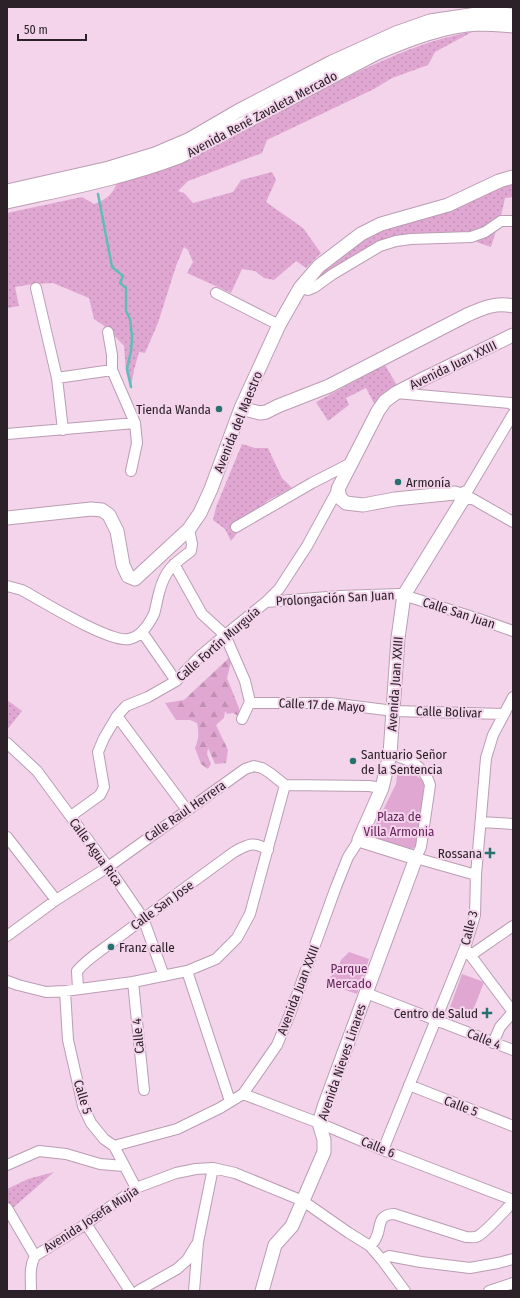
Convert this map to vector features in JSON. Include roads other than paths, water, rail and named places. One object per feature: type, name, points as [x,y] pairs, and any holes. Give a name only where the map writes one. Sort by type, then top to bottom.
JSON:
[{"type":"main road","name":"Avenida René Zavaleta Mercado","points":[[7,191],[109,168],[155,154],[188,140],[238,110],[332,62],[396,33],[430,21],[484,13],[513,15]]},
{"type":"main road","name":"Avenida René Zavaleta Mercado","points":[[7,202],[110,179],[161,164],[179,157],[377,53],[406,40],[436,31],[471,25],[491,24],[513,26]]},
{"type":"main road","name":"Avenida del Maestro","points":[[7,518],[91,509],[102,510],[109,515],[117,531],[123,565],[128,576],[135,579],[189,529],[200,513],[211,489],[241,408],[279,325],[300,288],[319,266],[362,234],[382,224],[448,204],[499,181],[513,177]]},
{"type":"main road","points":[[241,408],[260,413],[266,412],[329,386],[473,313],[490,306],[504,304],[513,306]]},
{"type":"main road","name":"Avenida Juan XXIII","points":[[338,489],[385,401],[396,393],[425,378],[513,335]]},
{"type":"main road","points":[[338,489],[340,498],[346,503],[362,504],[395,499],[460,497]]},
{"type":"main road","name":"Avenida Juan XXIII","points":[[359,840],[382,788],[390,754],[398,638],[404,595],[460,497]]},
{"type":"main road","points":[[359,840],[416,858]]},
{"type":"main road","name":"Avenida Nieves Linares","points":[[262,1291],[275,1244],[292,1226],[324,1152],[324,1140],[319,1123],[416,858]]},
{"type":"street","points":[[300,288],[308,290],[315,287],[333,274],[380,246],[396,241],[411,239],[471,237],[485,232],[501,221],[513,221]]},
{"type":"street","points":[[36,288],[57,378],[63,430]]},
{"type":"street","points":[[216,294],[279,325]]},
{"type":"street","points":[[108,332],[112,355],[112,370],[135,423],[137,443],[131,471]]},
{"type":"street","points":[[57,378],[112,370]]},
{"type":"street","points":[[396,393],[510,403],[513,405]]},
{"type":"street","points":[[460,497],[468,490],[513,414]]},
{"type":"street","points":[[7,434],[135,423]]},
{"type":"street","points":[[236,527],[312,483],[351,463]]},
{"type":"street","name":"Calle Fortín Murguía","points":[[71,816],[100,795],[104,787],[98,752],[104,738],[117,716],[126,706],[176,681],[224,634],[266,602],[279,589],[307,546],[338,489]]},
{"type":"street","points":[[460,497],[471,498],[513,522]]},
{"type":"street","points":[[7,586],[22,590],[102,634],[117,639],[129,639],[142,632],[154,613],[163,580],[168,570],[191,551],[192,544],[189,529]]},
{"type":"street","points":[[174,564],[202,614],[224,634],[245,681],[250,702],[242,719]]},
{"type":"street","name":"Prolongación San Juan","points":[[266,602],[340,596],[404,595]]},
{"type":"street","name":"Calle San Juan","points":[[404,595],[513,631]]},
{"type":"street","points":[[142,632],[176,681]]},
{"type":"street","name":"Calle 3","points":[[383,1150],[436,1020],[468,951],[475,915],[476,875],[486,758],[493,734],[513,698]]},
{"type":"street","name":"Calle 17 de Mayo","points":[[250,702],[330,703],[394,710]]},
{"type":"street","name":"Calle Bolivar","points":[[394,710],[504,714]]},
{"type":"street","points":[[117,716],[187,810]]},
{"type":"street","name":"Calle Agua Rica","points":[[7,743],[37,771],[108,867],[142,918],[164,976]]},
{"type":"street","name":"Avenida Nieves Linares","points":[[390,754],[404,758],[417,765],[428,777],[430,785],[421,847],[416,858]]},
{"type":"street","name":"Calle Raul Herrera","points":[[7,936],[56,900],[108,867],[245,769],[254,766],[262,768],[285,785]]},
{"type":"street","points":[[7,981],[46,992],[65,991],[133,982],[187,971],[216,958],[237,938],[250,914],[285,785],[369,786],[382,788]]},
{"type":"street","points":[[481,822],[513,824]]},
{"type":"street","points":[[7,836],[56,900]]},
{"type":"street","name":"Avenida Juan XXIII","points":[[114,1146],[177,1129],[220,1108],[243,1094],[277,1045],[290,1014],[348,857],[359,840]]},
{"type":"street","name":"Calle San Jose","points":[[78,989],[77,971],[85,961],[115,940],[142,918],[234,852],[247,845],[259,844],[268,850]]},
{"type":"street","points":[[416,858],[476,875]]},
{"type":"street","points":[[493,1042],[500,1027],[513,1012],[468,951],[513,926]]},
{"type":"street","points":[[187,971],[230,1101]]},
{"type":"street","name":"Calle 4","points":[[133,982],[144,1090]]},
{"type":"street","name":"Calle 5","points":[[65,991],[68,1040],[83,1106],[91,1123],[104,1139],[114,1146],[136,1188]]},
{"type":"street","name":"Calle 4","points":[[366,993],[513,1050]]},
{"type":"street","name":"Calle 5","points":[[409,1085],[513,1126]]},
{"type":"street","name":"Calle 6","points":[[243,1094],[513,1201]]},
{"type":"street","points":[[7,1165],[39,1151],[66,1154],[100,1164],[124,1166]]},
{"type":"street","points":[[194,1291],[198,1242],[213,1168]]},
{"type":"street","name":"Avenida Josefa Mujía","points":[[31,1291],[30,1270],[35,1256],[86,1224],[136,1188],[176,1173],[196,1169],[213,1168],[235,1173],[303,1201],[370,1246],[405,1291]]},
{"type":"street","points":[[370,1246],[377,1237],[382,1219],[389,1214],[394,1214],[466,1237],[473,1237],[478,1236],[484,1231],[513,1201]]},
{"type":"street","points":[[7,1208],[35,1256]]},
{"type":"street","points":[[86,1224],[130,1291]]},
{"type":"street","points":[[138,1291],[177,1269],[187,1260],[198,1242]]},
{"type":"street","points":[[382,1260],[389,1256],[421,1262],[470,1268],[498,1263],[513,1258]]},
{"type":"street","points":[[489,1291],[513,1283]]},
{"type":"waterway","points":[[98,194],[112,267],[123,276],[120,283],[126,288],[126,311],[130,319],[132,337],[127,369],[131,387]]},
{"type":"place","name":"Tienda Wanda","points":[[219,409]]},
{"type":"place","name":"Armonía","points":[[398,482]]},
{"type":"place","name":"Santuario Señor de la Sentencia","points":[[353,761]]},
{"type":"place","name":"Rossana","points":[[490,853]]},
{"type":"place","name":"Franz calle","points":[[111,947]]},
{"type":"place","name":"Centro de Salud","points":[[487,1013]]},
{"type":"park label","name":"Plaza de Villa Armonia","points":[[399,824]]},
{"type":"park label","name":"Parque Mercado","points":[[349,976]]}]
